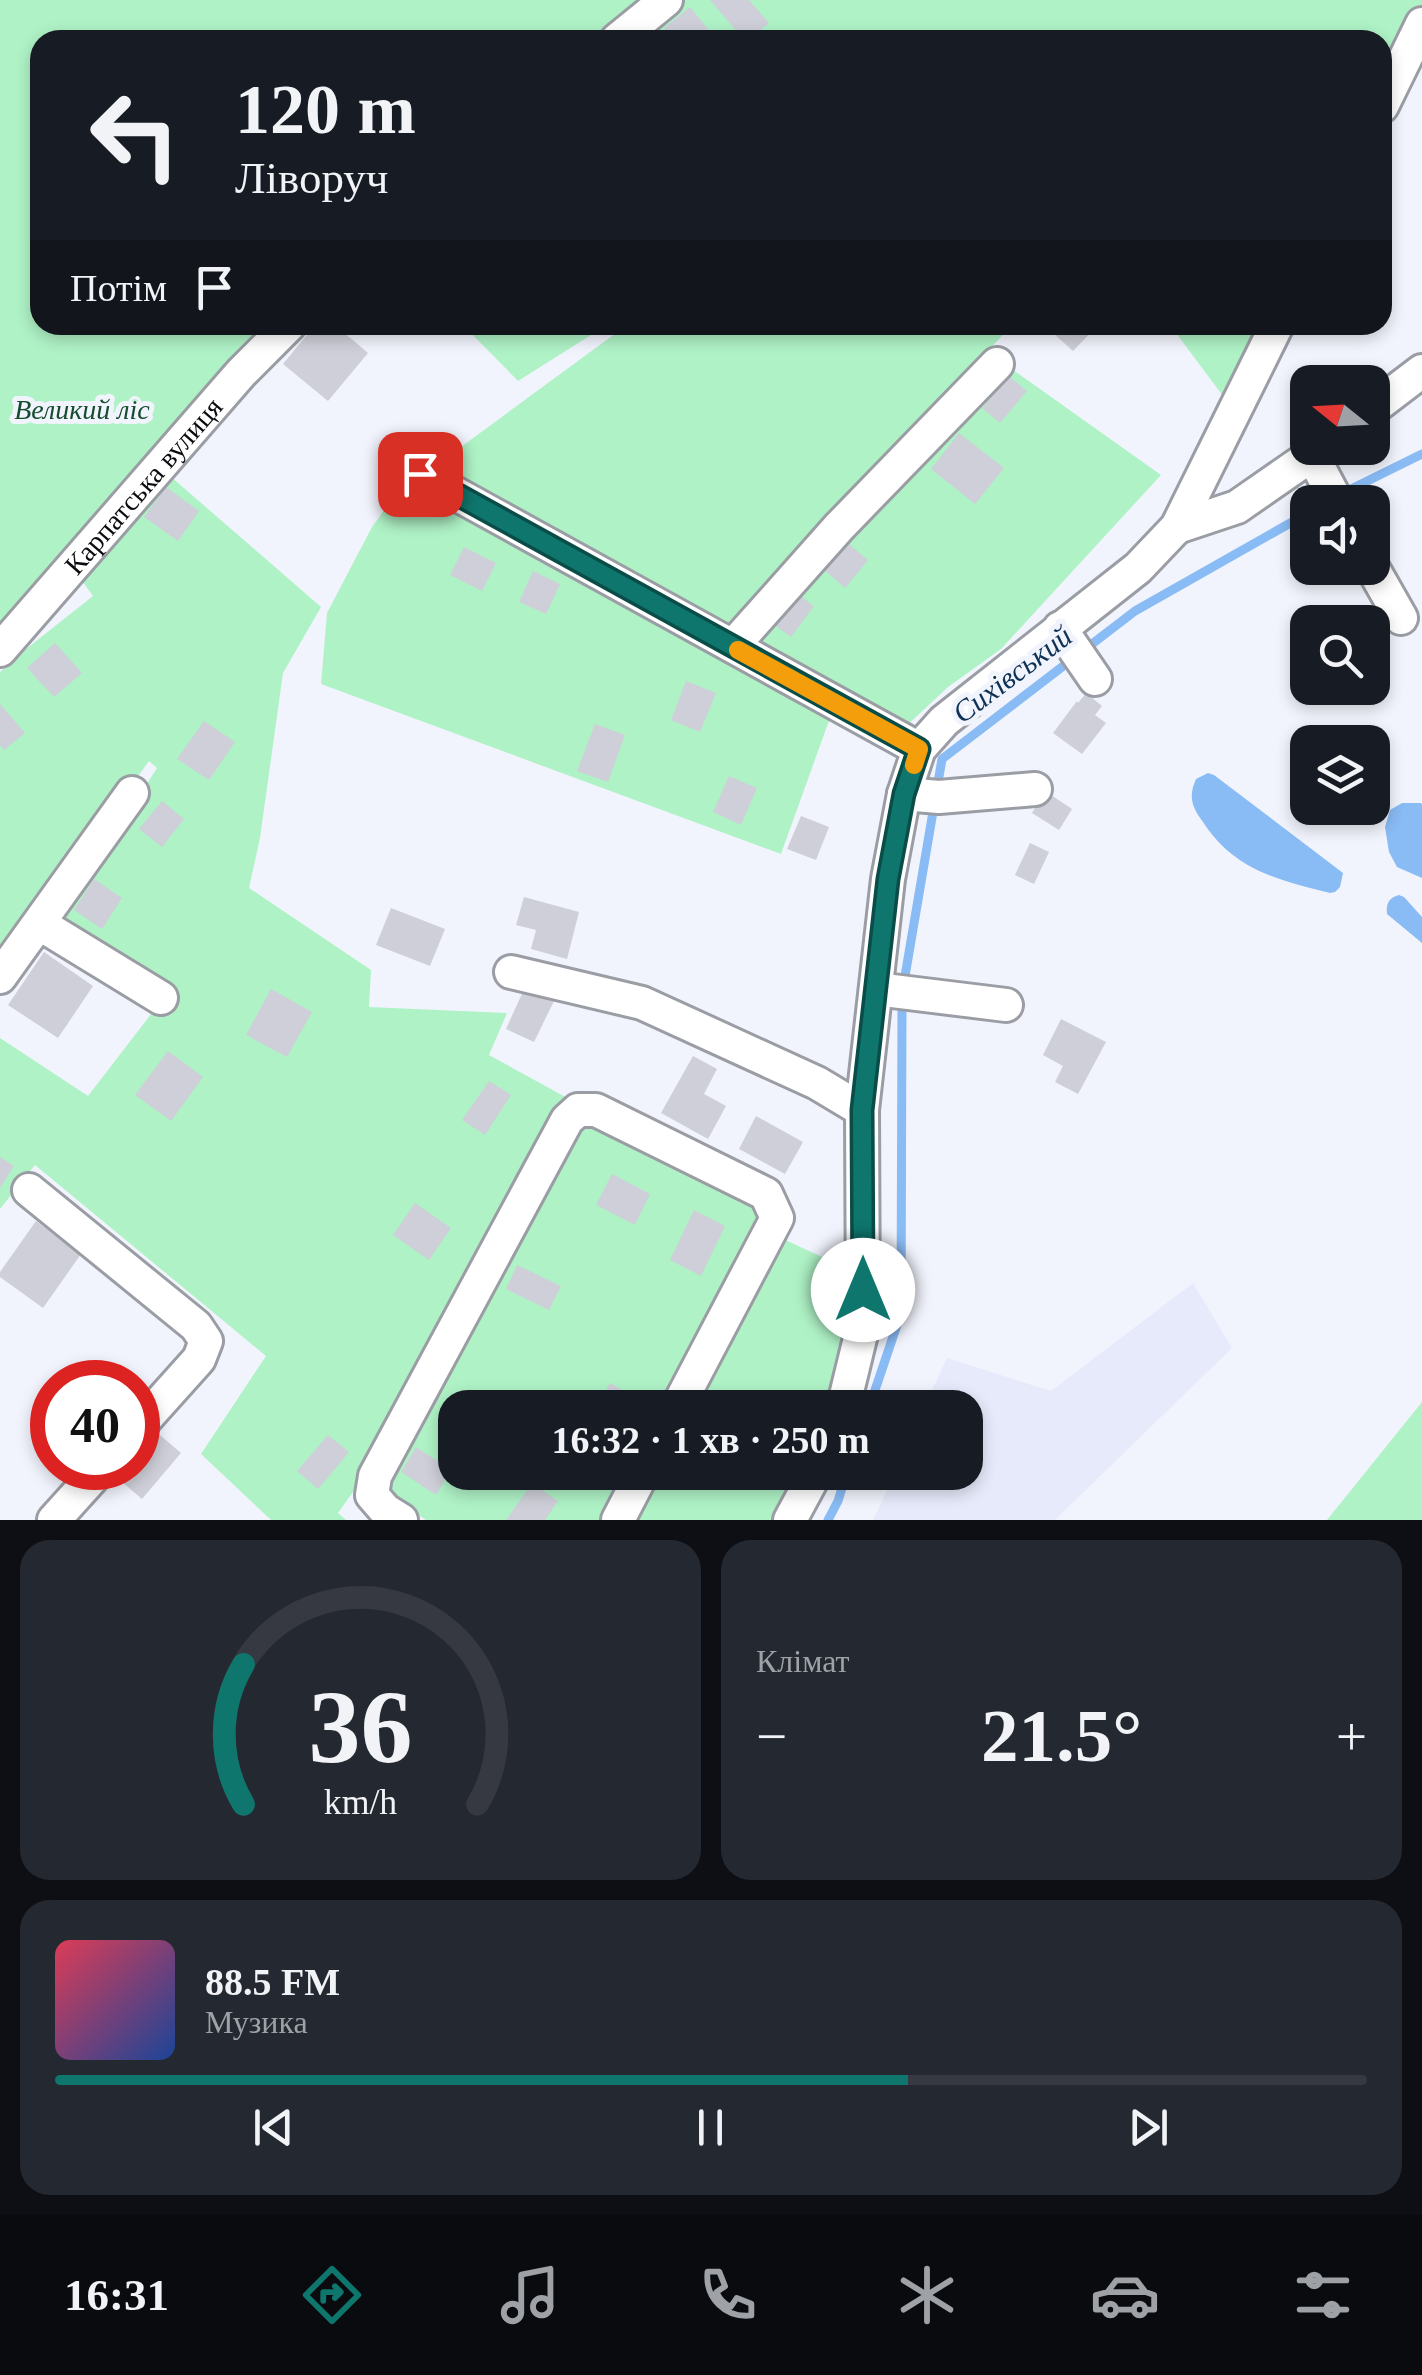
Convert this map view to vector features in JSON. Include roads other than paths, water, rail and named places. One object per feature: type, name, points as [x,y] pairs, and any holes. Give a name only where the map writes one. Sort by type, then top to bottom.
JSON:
[{"type":"street","points":[[629,30],[666,0]]},
{"type":"street","points":[[1392,86],[1422,24]]},
{"type":"street","name":"Карпатська вулиця","points":[[0,650],[279,335]]},
{"type":"street","points":[[847,1390],[863,1326],[862,1110],[888,879],[925,796],[919,749],[944,721],[1078,655],[1138,568],[1177,528],[1272,335]]},
{"type":"street","points":[[732,646],[839,527],[997,364]]},
{"type":"street","points":[[1390,395],[1422,370]]},
{"type":"street","points":[[1177,528],[1236,506],[1296,465]]},
{"type":"street","points":[[420,474],[919,749]]},
{"type":"street","points":[[1382,585],[1401,618]]},
{"type":"street","points":[[925,796],[1035,789]]},
{"type":"street","points":[[0,977],[132,793]]},
{"type":"street","points":[[40,924],[161,998]]},
{"type":"street","points":[[511,972],[642,1003],[817,1083],[862,1110]]},
{"type":"street","points":[[876,989],[1006,1005]]},
{"type":"street","points":[[402,1520],[385,1510],[372,1495],[375,1476],[566,1120],[578,1110],[596,1110],[766,1194],[777,1218],[686,1390]]},
{"type":"street","points":[[30,1190],[196,1326],[206,1340],[199,1359],[160,1402]]},
{"type":"street","points":[[54,1520],[81,1490]]},
{"type":"street","points":[[618,1520],[634,1490]]},
{"type":"street","points":[[790,1520],[806,1490]]},
{"type":"water","points":[[1208,773],[1343,873],[1340,887],[1330,893],[1293,883],[1259,871],[1229,852],[1203,822],[1192,802],[1196,779]]},
{"type":"water","points":[[1402,803],[1422,805],[1422,878],[1397,867],[1389,852],[1385,827],[1390,825],[1390,810]]},
{"type":"water","points":[[1399,895],[1422,917],[1422,943],[1387,914],[1389,902]]},
{"type":"waterway","name":"Сихівський","points":[[1359,485],[1422,454]]},
{"type":"waterway","name":"Сихівський","points":[[904,982],[942,759],[1135,611],[1290,523]]},
{"type":"waterway","name":"Сихівський","points":[[875,1390],[901,1313],[902,1005]]},
{"type":"waterway","name":"Сихівський","points":[[828,1520],[841,1490]]},
{"type":"park label","name":"Великий ліс","points":[[82,409]]}]
